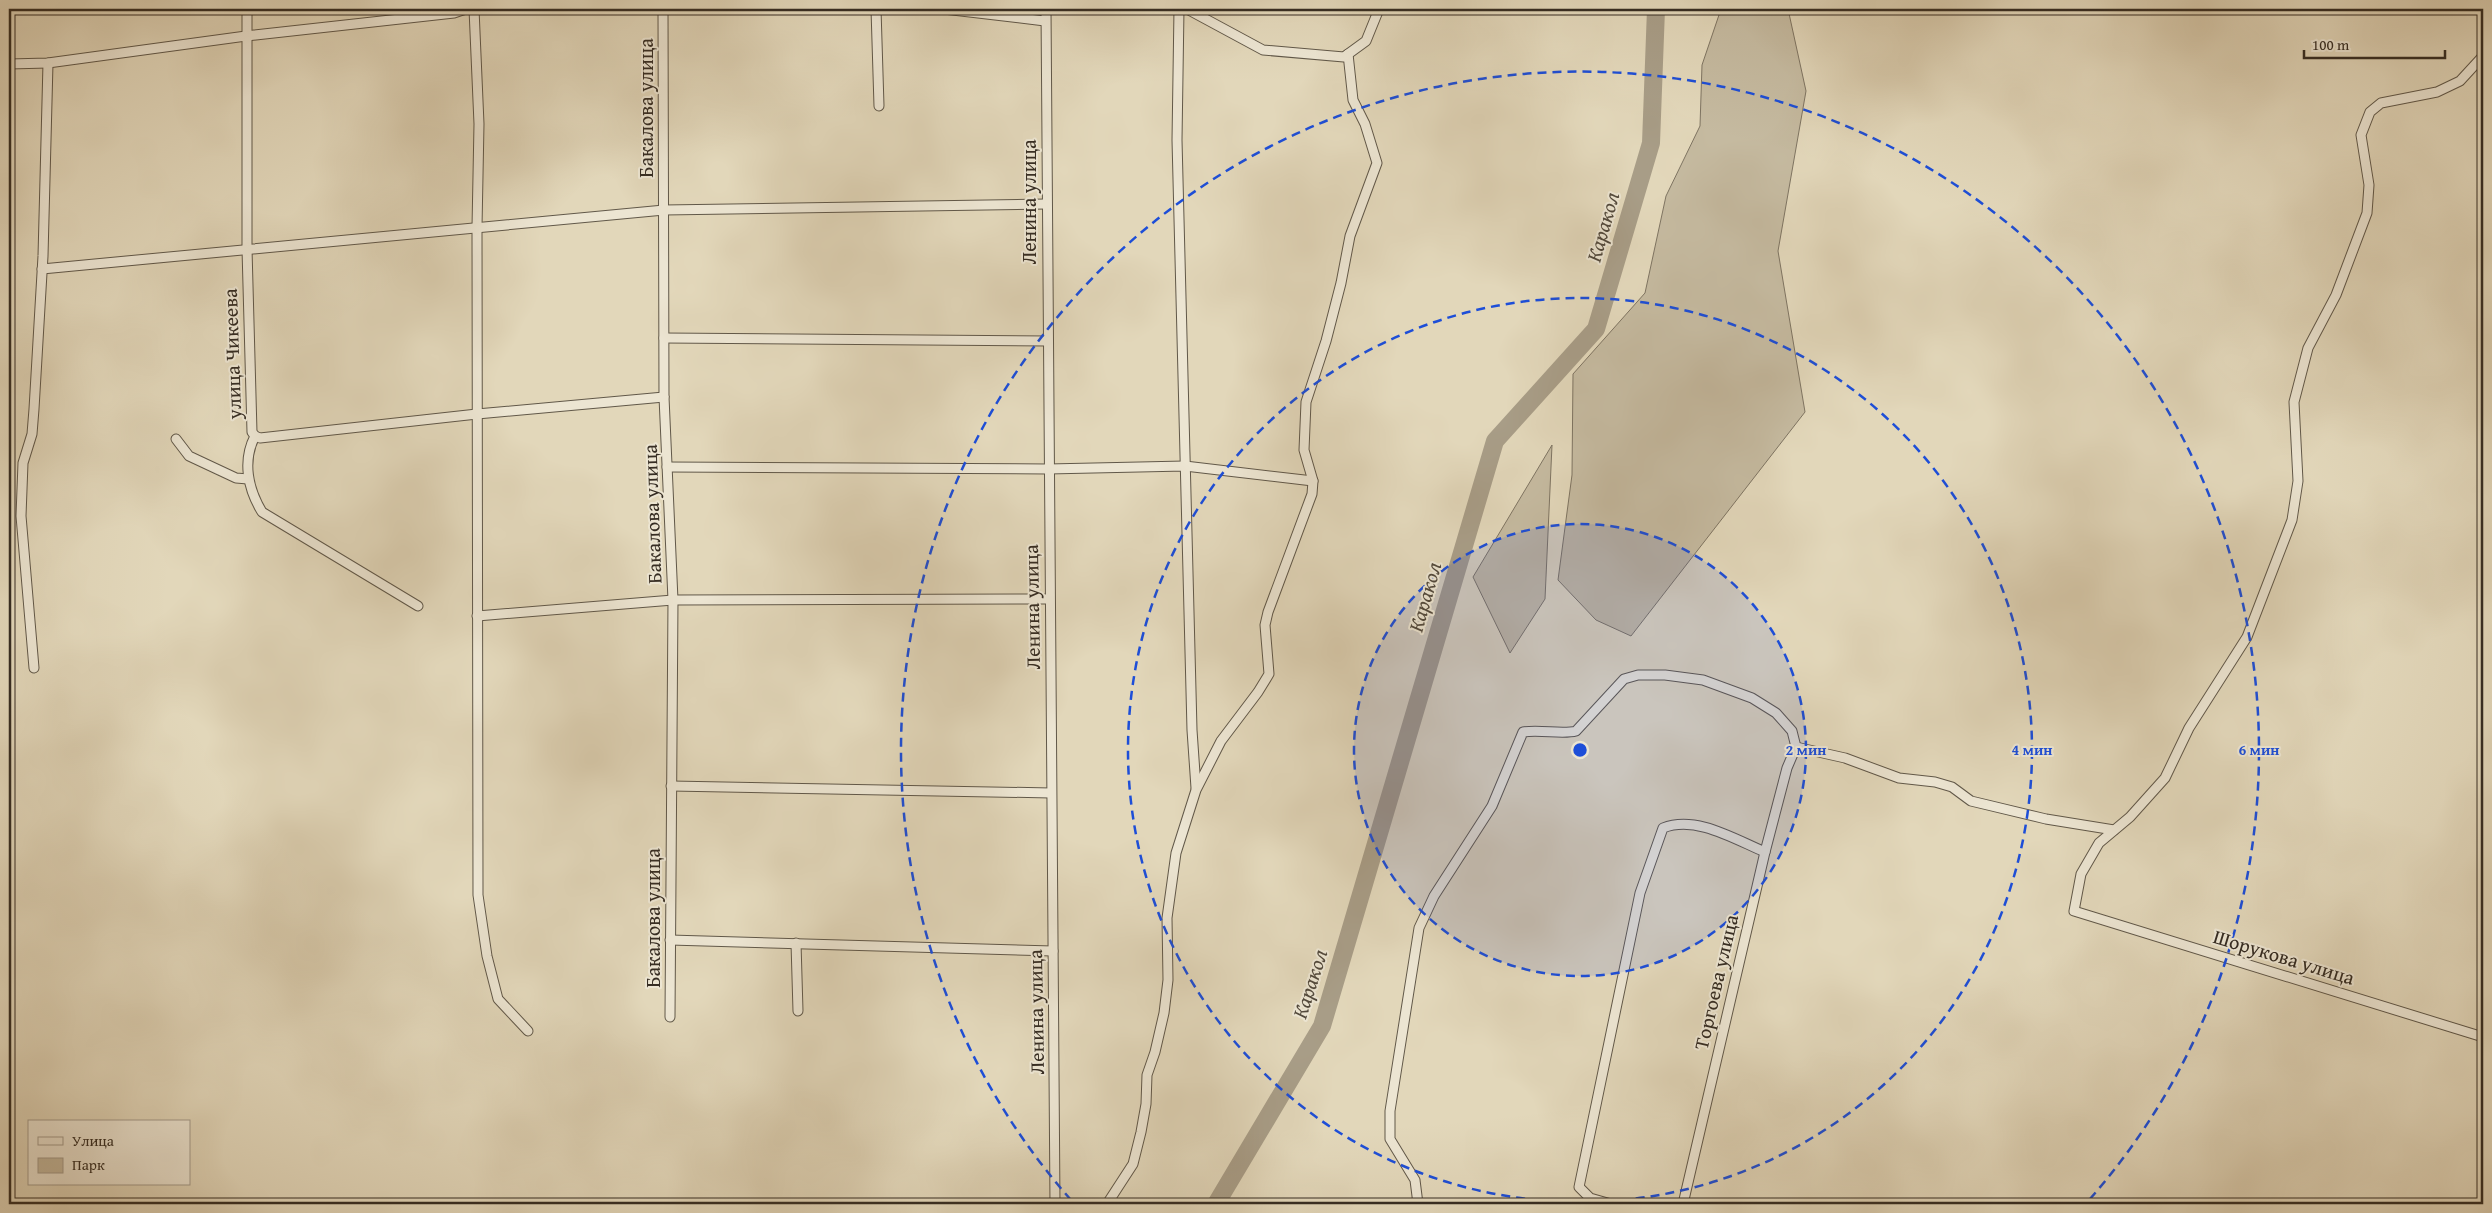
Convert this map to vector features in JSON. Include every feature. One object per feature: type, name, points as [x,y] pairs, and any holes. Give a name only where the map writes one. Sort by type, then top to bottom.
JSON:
[{"type":"street","name":"улица Чикеева","points":[[247,9],[247,249],[252,432],[255,436],[260,438],[477,414],[664,397]]},
{"type":"street","points":[[9,64],[48,63],[246,36],[454,13],[466,9]]},
{"type":"street","points":[[474,9],[479,124],[476,227],[478,895],[487,956],[498,999],[528,1031]]},
{"type":"street","name":"Бакалова улица","points":[[663,9],[664,397],[673,600],[670,1018]]},
{"type":"street","points":[[876,9],[879,106]]},
{"type":"street","points":[[944,9],[1045,21]]},
{"type":"street","name":"Ленина улица","points":[[1046,9],[1047,341],[1055,1204]]},
{"type":"street","points":[[1179,9],[1177,140],[1192,730],[1196,790]]},
{"type":"street","points":[[1187,9],[1262,50],[1344,57],[1366,41],[1379,9]]},
{"type":"street","points":[[1107,1204],[1133,1164],[1141,1132],[1146,1104],[1146,1075],[1155,1052],[1164,1013],[1168,980],[1167,918],[1170,883],[1176,852],[1196,790],[1221,741],[1258,692],[1269,674],[1266,625],[1268,612],[1296,535],[1306,515],[1313,481],[1304,450],[1306,402],[1326,341],[1341,283],[1350,236],[1377,163],[1365,124],[1353,100],[1348,54]]},
{"type":"street","points":[[1418,1204],[1415,1180],[1390,1139],[1390,1111],[1419,928],[1434,896],[1492,806],[1523,732],[1548,730],[1570,733],[1576,731],[1624,679],[1638,675],[1703,680],[1752,698],[1776,713],[1792,732],[1796,747],[1845,758],[1899,778],[1935,782],[1952,787],[1971,801],[2046,819],[2114,830],[2130,817],[2164,778],[2189,728],[2247,637],[2292,520],[2298,481],[2294,402],[2308,348],[2336,295],[2367,213],[2370,185],[2361,135],[2370,112],[2381,104],[2436,92],[2460,81],[2483,56]]},
{"type":"street","points":[[34,668],[21,516],[23,464],[32,434],[34,409],[42,269],[48,63]]},
{"type":"street","points":[[42,269],[664,210],[1046,204]]},
{"type":"street","points":[[664,338],[1047,341]]},
{"type":"street","points":[[255,436],[250,445],[248,479],[252,495],[262,512],[418,606]]},
{"type":"street","points":[[176,438],[189,456],[236,478],[248,479]]},
{"type":"street","points":[[667,467],[1048,469],[1185,466],[1313,481]]},
{"type":"street","points":[[477,616],[673,600],[1049,599]]},
{"type":"street","name":"Торгоева улица","points":[[1683,1204],[1765,852],[1787,768],[1796,747]]},
{"type":"street","points":[[672,786],[1051,793]]},
{"type":"street","points":[[1611,1204],[1590,1198],[1579,1187],[1640,893],[1663,828],[1673,824],[1687,823],[1727,835],[1765,852]]},
{"type":"street","name":"Шорукова улица","points":[[2114,830],[2099,843],[2081,874],[2074,910],[2483,1037]]},
{"type":"street","points":[[670,940],[1053,951]]},
{"type":"street","points":[[796,944],[798,1011]]},
{"type":"green space","points":[[1721,9],[1788,9],[1806,91],[1778,251],[1805,412],[1631,636],[1596,620],[1558,580],[1572,475],[1573,374],[1645,293],[1666,196],[1700,126],[1702,65]]},
{"type":"green space","points":[[1552,445],[1545,599],[1510,653],[1473,577]]},
{"type":"waterway","name":"Каракол","points":[[1216,1204],[1322,1026],[1495,441],[1596,329],[1651,143],[1656,9]]}]
